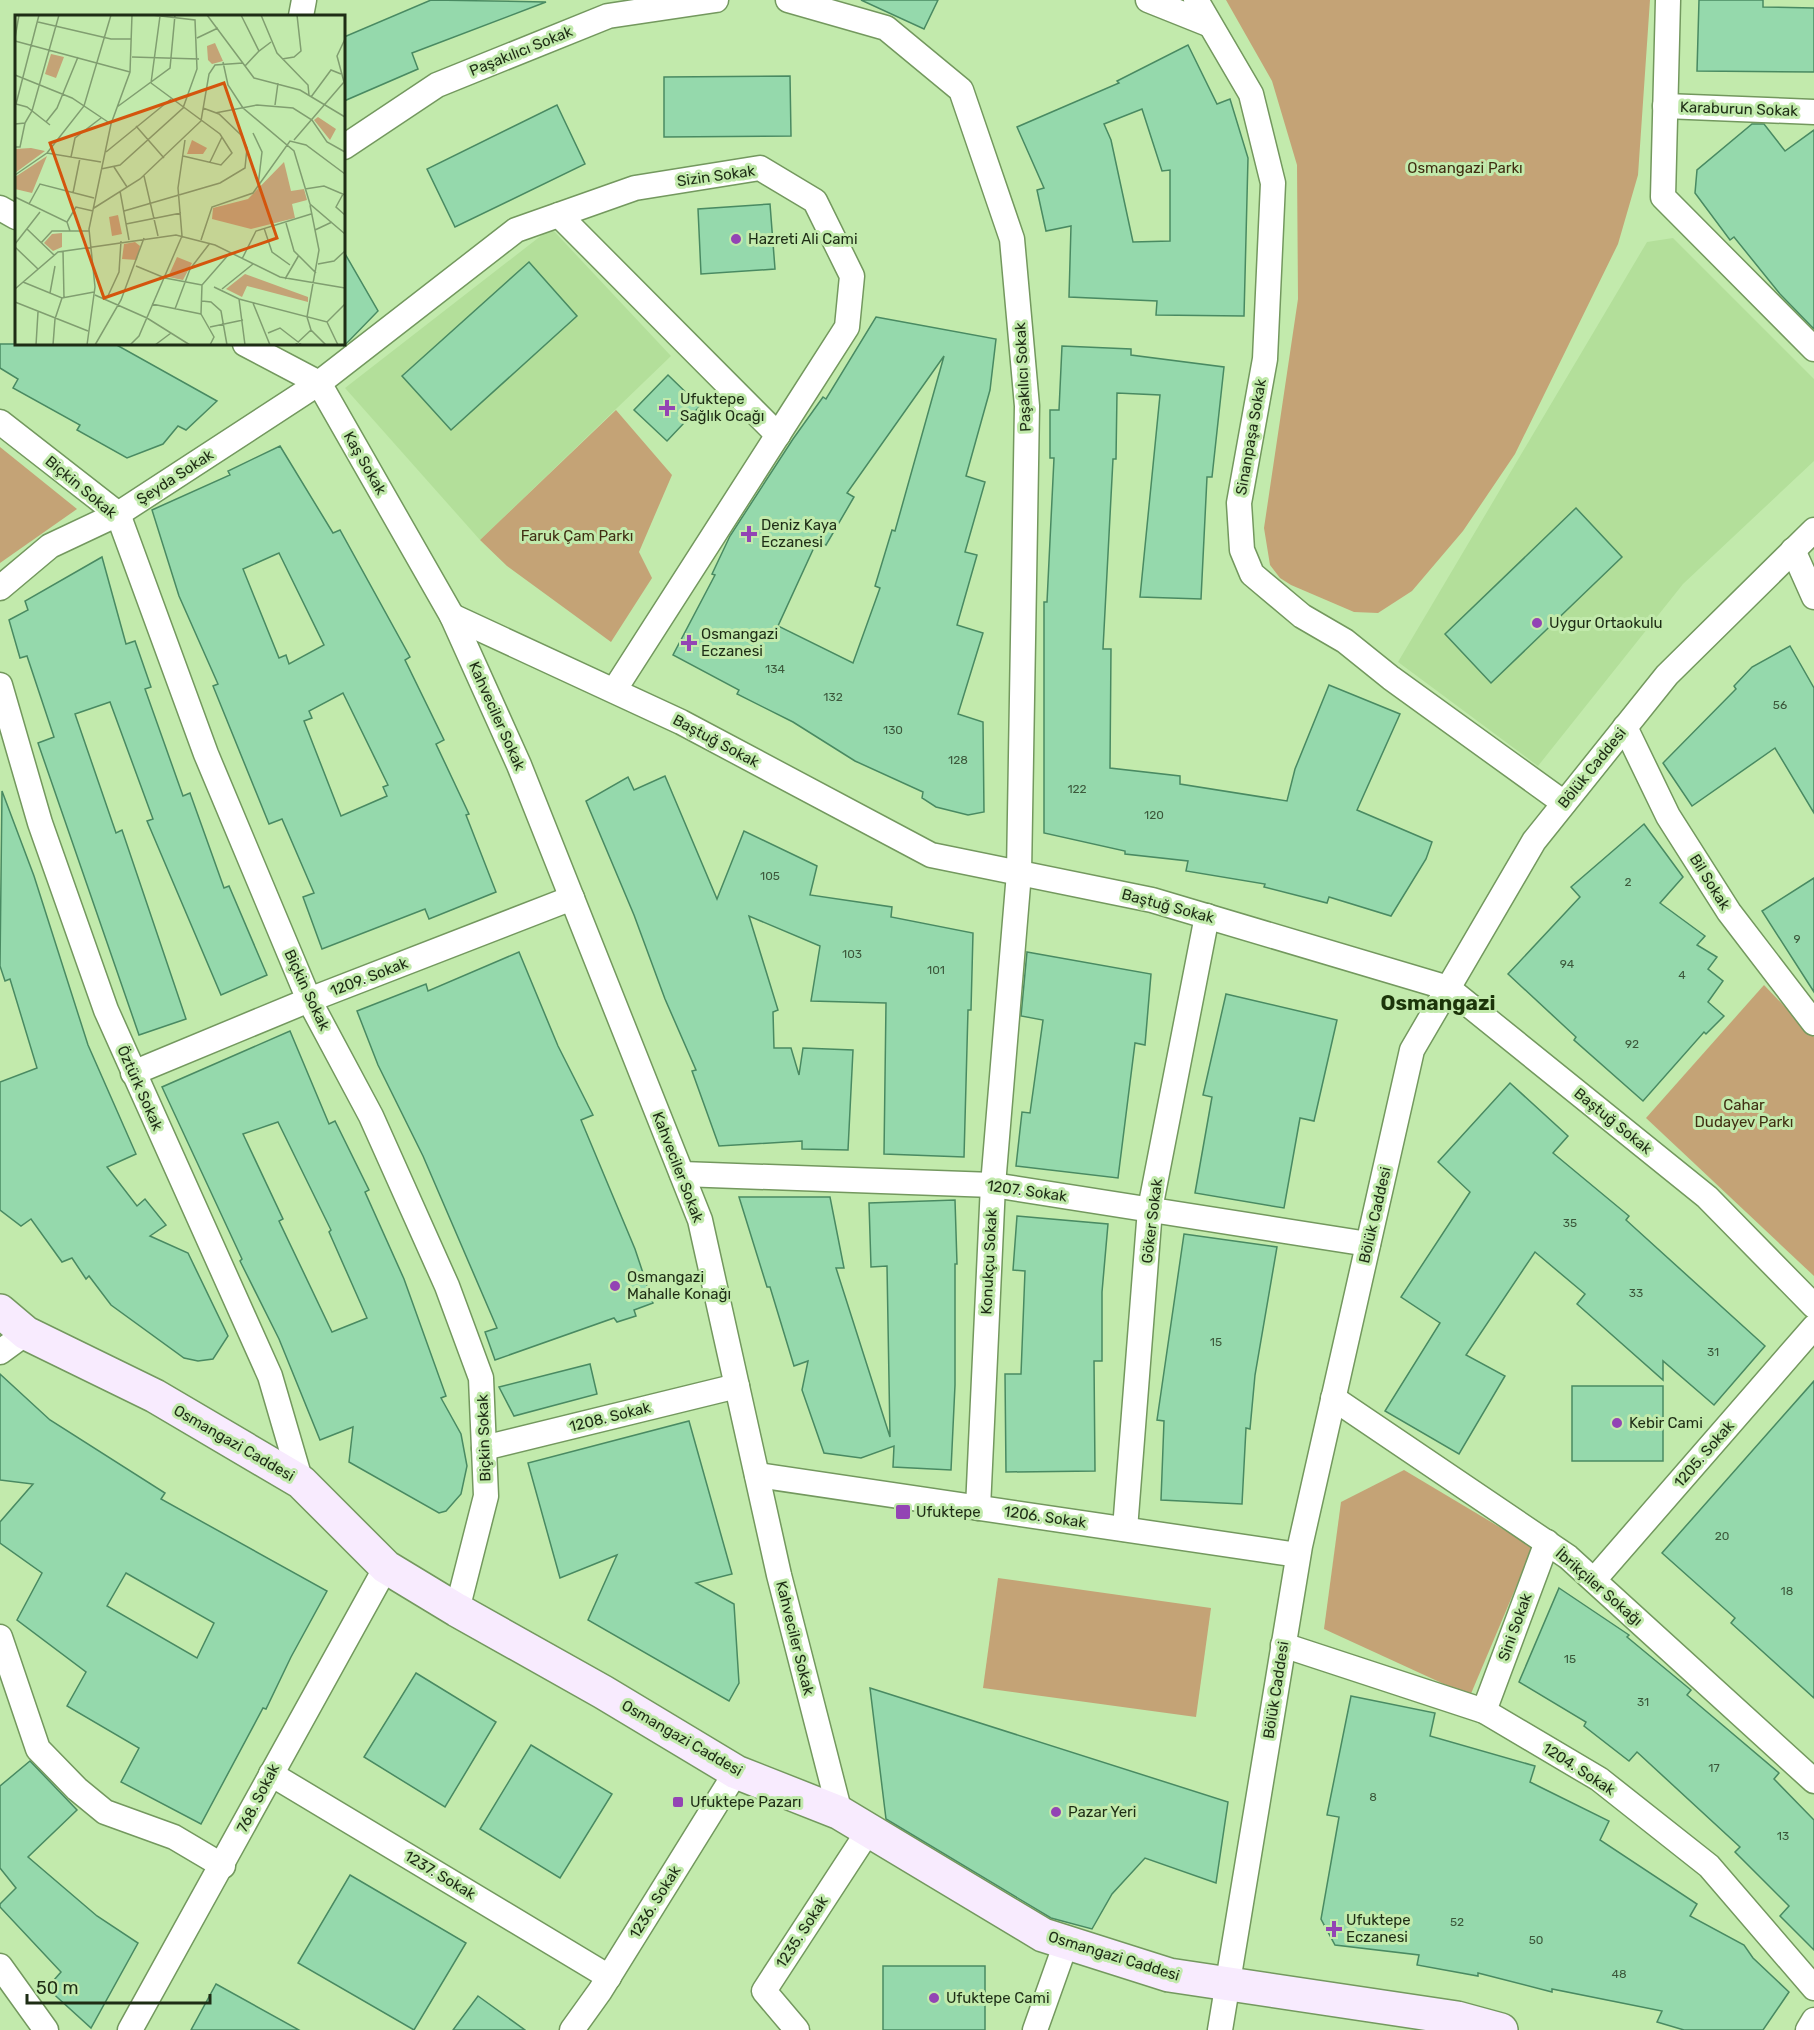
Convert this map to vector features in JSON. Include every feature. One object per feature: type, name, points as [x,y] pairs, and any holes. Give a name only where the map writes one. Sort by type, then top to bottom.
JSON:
[{"type":"main road","name":"Osmangazi Caddesi","points":[[0,1311],[26,1333],[155,1396],[301,1482],[386,1567],[457,1610],[603,1692],[736,1772],[840,1813],[1042,1935],[1169,1975],[1457,2018],[1501,2030]]},
{"type":"street","points":[[301,15],[304,0]]},
{"type":"street","name":"Paşakılıcı Sokak","points":[[345,146],[437,85],[608,16],[716,0]]},
{"type":"street","name":"Paşakılıcı Sokak","points":[[788,0],[886,28],[961,90],[1012,239],[1027,405],[1019,873]]},
{"type":"street","points":[[1148,0],[1208,24]]},
{"type":"street","name":"Sinanpaşa Sokak","points":[[1196,0],[1251,94],[1273,183],[1265,359],[1239,503],[1242,550],[1252,574],[1302,616],[1345,641],[1391,678],[1564,802]]},
{"type":"street","points":[[1668,0],[1663,197],[1814,349]]},
{"type":"street","name":"Karaburun Sokak","points":[[1665,106],[1814,112]]},
{"type":"street","name":"Sizin Sokak","points":[[319,383],[516,230],[559,214],[634,188],[760,168],[815,201],[852,276],[847,327],[615,690]]},
{"type":"street","points":[[0,208],[15,216]]},
{"type":"street","points":[[559,214],[778,435]]},
{"type":"street","points":[[247,345],[319,383]]},
{"type":"street","name":"Şeyda Sokak","points":[[0,588],[50,546],[118,514],[319,383]]},
{"type":"street","name":"Kaş Sokak","points":[[319,383],[452,616]]},
{"type":"street","name":"Biçkin Sokak","points":[[0,422],[118,514],[206,754],[309,1000],[372,1116],[447,1286],[481,1378],[486,1496],[457,1610]]},
{"type":"street","name":"Bölük Caddesi","points":[[1220,2030],[1298,1555],[1412,1050],[1533,841],[1667,675],[1814,530]]},
{"type":"street","points":[[1793,550],[1814,597]]},
{"type":"street","name":"Baştuğ Sokak","points":[[452,616],[615,690],[931,855],[1152,900],[1448,988],[1707,1197],[1814,1306]]},
{"type":"street","name":"Kahveciler Sokak","points":[[452,616],[519,765],[700,1220],[779,1575],[840,1813]]},
{"type":"street","name":"Öztürk Sokak","points":[[0,685],[40,823],[106,1010],[270,1376],[301,1482]]},
{"type":"street","name":"Bil Sokak","points":[[1625,727],[1668,816],[1729,912],[1814,1023]]},
{"type":"street","name":"Konukçu Sokak","points":[[978,1508],[993,1185],[1019,873]]},
{"type":"street","name":"1209. Sokak","points":[[133,1073],[309,1000],[572,898]]},
{"type":"street","name":"Göker Sokak","points":[[1125,1529],[1150,1209],[1207,916]]},
{"type":"street","name":"1207. Sokak","points":[[682,1174],[993,1185],[1368,1244]]},
{"type":"street","name":"1205. Sokak","points":[[1594,1580],[1814,1327]]},
{"type":"street","points":[[0,1352],[26,1333]]},
{"type":"street","name":"1208. Sokak","points":[[484,1448],[737,1386]]},
{"type":"street","name":"İbrikçiler Sokağı","points":[[1333,1398],[1568,1557],[1814,1781]]},
{"type":"street","name":"1206. Sokak","points":[[757,1475],[1298,1555]]},
{"type":"street","name":"Sini Sokak","points":[[1484,1711],[1546,1542]]},
{"type":"street","name":"768. Sokak","points":[[130,2030],[223,1866],[271,1774],[386,1567]]},
{"type":"street","points":[[0,1637],[38,1749],[77,1789],[105,1812],[174,1837],[223,1866]]},
{"type":"street","name":"1204. Sokak","points":[[1283,1645],[1484,1711],[1599,1779],[1709,1866],[1814,1988]]},
{"type":"street","name":"1236. Sokak","points":[[572,2030],[609,1977],[736,1772]]},
{"type":"street","name":"1237. Sokak","points":[[271,1774],[609,1977]]},
{"type":"street","name":"1235. Sokak","points":[[797,2030],[764,1991],[869,1830]]},
{"type":"street","points":[[1035,2030],[1066,1943]]},
{"type":"street","points":[[0,1966],[46,2030]]},
{"type":"street","points":[[1808,2030],[1814,2020]]},
{"type":"shaded area","points":[[551,228],[671,356],[480,540],[345,388]]},
{"type":"shaded area","points":[[1673,238],[1814,379],[1814,461],[1683,584],[1538,766],[1398,662],[1647,242]]},
{"type":"green space","name":"Osmangazi Parkı","points":[[1226,0],[1650,0],[1638,175],[1618,244],[1515,454],[1463,531],[1412,591],[1378,613],[1354,612],[1291,585],[1280,578],[1270,565],[1264,528],[1298,299],[1297,165],[1272,81]]},
{"type":"green space","name":"Faruk Çam Parkı","points":[[616,410],[672,475],[639,552],[652,578],[611,642],[507,566],[480,540]]},
{"type":"green space","points":[[0,447],[77,509],[0,563]]},
{"type":"green space","name":"Cahar Dudayev Parkı","points":[[1764,985],[1814,1037],[1814,1276],[1646,1118]]},
{"type":"green space","points":[[1404,1470],[1533,1547],[1470,1696],[1324,1629],[1341,1502]]},
{"type":"green space","points":[[998,1578],[1211,1608],[1196,1717],[983,1688]]},
{"type":"building","points":[[431,0],[546,2],[412,53],[418,69],[345,101],[345,37]]},
{"type":"building","points":[[861,0],[938,0],[924,29]]},
{"type":"building","points":[[1699,0],[1763,0],[1763,7],[1814,8],[1814,72],[1697,71]]},
{"type":"building","points":[[1188,45],[1217,104],[1230,99],[1248,158],[1244,316],[1156,315],[1157,301],[1069,297],[1071,226],[1046,231],[1037,190],[1044,188],[1017,127],[1119,83],[1117,81]],"holes":[[[1142,109],[1162,171],[1170,170],[1170,241],[1133,242],[1111,140],[1104,124]]]},
{"type":"building","points":[[790,76],[791,136],[664,137],[664,77]]},
{"type":"building","points":[[557,105],[585,164],[455,227],[427,169]]},
{"type":"building","points":[[1752,124],[1764,124],[1785,151],[1814,130],[1814,329],[1780,294],[1734,237],[1730,240],[1695,193],[1697,170]]},
{"type":"building","name":"Hazreti Ali Cami","points":[[770,204],[775,269],[701,274],[698,209]]},
{"type":"building","points":[[345,254],[378,311],[345,345]]},
{"type":"building","points":[[529,262],[577,316],[451,430],[402,376]]},
{"type":"building","points":[[876,317],[996,339],[990,390],[966,476],[985,482],[965,552],[977,555],[957,625],[983,633],[958,714],[983,722],[984,812],[968,815],[936,807],[922,798],[923,792],[855,761],[793,722],[737,694],[739,690],[673,655],[715,575],[712,574],[730,536],[793,439],[823,397],[826,399]],"holes":[[[944,356],[895,531],[892,530],[875,586],[880,588],[853,663],[778,626],[817,541],[826,545],[854,497],[847,493]]]},
{"type":"building","points":[[0,344],[117,345],[217,401],[186,430],[178,426],[163,444],[127,458],[77,430],[80,425],[13,388],[18,379],[0,368]]},
{"type":"building","points":[[1062,346],[1131,349],[1131,355],[1224,367],[1212,477],[1207,477],[1201,599],[1140,597],[1160,395],[1117,393],[1116,459],[1113,459],[1103,649],[1111,649],[1110,768],[1180,776],[1180,784],[1287,801],[1295,769],[1329,685],[1400,714],[1357,810],[1432,842],[1426,859],[1391,916],[1329,897],[1327,903],[1264,887],[1265,884],[1186,871],[1188,861],[1125,854],[1125,851],[1044,833],[1044,602],[1047,602],[1054,458],[1050,458],[1050,410],[1059,410]]},
{"type":"building","name":"Ufuktepe Sağlık Ocağı","points":[[668,375],[700,406],[667,441],[634,410]]},
{"type":"building","points":[[280,446],[333,533],[340,530],[410,657],[405,660],[444,740],[436,744],[469,814],[466,815],[496,892],[429,919],[425,909],[322,949],[303,897],[314,893],[282,819],[269,824],[213,686],[218,684],[179,596],[152,510],[230,475],[228,471]],"holes":[[[279,553],[324,645],[289,664],[286,655],[279,658],[243,569]],[[343,693],[388,785],[383,787],[387,796],[341,816],[304,721],[312,718],[309,711]]]},
{"type":"building","points":[[1576,508],[1622,557],[1491,683],[1445,634]]},
{"type":"building","points":[[102,557],[126,644],[135,641],[151,687],[145,689],[183,796],[190,793],[224,888],[229,886],[267,975],[221,995],[147,821],[153,819],[110,702],[75,714],[116,833],[122,830],[186,1019],[139,1035],[38,743],[54,737],[27,656],[20,658],[9,620],[28,610],[25,601]]},
{"type":"building","points":[[1790,646],[1814,688],[1814,813],[1775,748],[1692,806],[1663,763],[1736,689],[1734,686],[1752,667]]},
{"type":"building","points":[[665,776],[717,899],[744,831],[817,866],[810,895],[892,907],[891,917],[973,933],[971,1010],[968,1010],[964,1157],[884,1154],[886,1003],[811,1001],[820,946],[749,916],[778,1010],[773,1012],[774,1048],[791,1048],[799,1075],[803,1048],[853,1050],[848,1150],[802,1149],[802,1141],[719,1146],[692,1071],[696,1070],[665,999],[634,915],[586,801],[628,777],[634,790]]},
{"type":"building","points":[[2,791],[34,876],[88,1045],[136,1154],[107,1167],[137,1206],[145,1199],[166,1225],[150,1236],[188,1253],[228,1336],[213,1359],[198,1361],[184,1358],[111,1305],[89,1276],[86,1279],[72,1258],[62,1262],[31,1219],[21,1226],[0,1210],[0,1082],[37,1068],[10,979],[5,981],[0,966]]},
{"type":"building","points":[[1644,824],[1683,877],[1660,903],[1705,936],[1697,945],[1717,957],[1708,969],[1723,981],[1708,1002],[1724,1016],[1706,1034],[1704,1032],[1643,1101],[1574,1040],[1576,1037],[1508,974],[1580,897],[1571,887]]},
{"type":"building","points":[[1814,878],[1814,992],[1762,911]]},
{"type":"building","points":[[519,952],[558,1046],[593,1115],[581,1120],[635,1249],[653,1303],[634,1310],[636,1316],[617,1322],[614,1318],[495,1360],[485,1332],[497,1328],[423,1156],[378,1065],[357,1011],[426,984],[428,991]]},
{"type":"building","points":[[1027,952],[1151,974],[1145,1045],[1135,1043],[1118,1178],[1016,1166],[1022,1112],[1030,1113],[1043,1020],[1021,1016]]},
{"type":"building","points":[[1226,994],[1337,1020],[1314,1121],[1300,1118],[1284,1208],[1195,1193],[1212,1097],[1203,1095]]},
{"type":"building","points":[[290,1031],[329,1124],[335,1121],[369,1190],[365,1192],[404,1279],[446,1396],[441,1398],[461,1434],[467,1466],[461,1494],[446,1511],[439,1513],[349,1462],[353,1427],[320,1440],[279,1339],[240,1261],[242,1259],[162,1087]],"holes":[[[278,1122],[331,1230],[329,1232],[367,1318],[332,1332],[279,1221],[283,1219],[243,1134]]]},
{"type":"building","points":[[1510,1083],[1568,1136],[1553,1153],[1629,1216],[1626,1220],[1765,1346],[1714,1405],[1663,1361],[1663,1380],[1577,1304],[1585,1294],[1535,1252],[1466,1355],[1505,1376],[1459,1454],[1385,1411],[1440,1323],[1401,1297],[1470,1192],[1438,1162]]},
{"type":"building","points":[[739,1197],[830,1197],[844,1268],[836,1268],[890,1437],[887,1266],[871,1267],[869,1203],[955,1200],[957,1264],[955,1264],[955,1385],[951,1470],[893,1467],[894,1446],[861,1458],[824,1453],[802,1390],[808,1361],[794,1366]]},
{"type":"building","points":[[1017,1216],[1108,1224],[1102,1292],[1102,1361],[1094,1361],[1095,1471],[1006,1472],[1005,1374],[1021,1374],[1025,1271],[1013,1270]]},
{"type":"building","points":[[1184,1234],[1277,1247],[1255,1375],[1250,1429],[1246,1428],[1242,1504],[1161,1500],[1164,1421],[1157,1420]]},
{"type":"building","points":[[590,1364],[597,1394],[514,1416],[499,1387]]},
{"type":"building","points":[[0,1374],[50,1420],[165,1493],[161,1499],[327,1591],[266,1709],[263,1708],[201,1824],[121,1782],[139,1748],[67,1706],[86,1672],[17,1620],[42,1573],[0,1543],[0,1522],[33,1484],[0,1480]],"holes":[[[126,1573],[214,1623],[197,1658],[107,1606]]]},
{"type":"building","points":[[1814,1381],[1814,1698],[1731,1623],[1735,1618],[1662,1553]]},
{"type":"building","name":"Kebir Cami","points":[[1572,1386],[1663,1386],[1663,1461],[1572,1461]]},
{"type":"building","points":[[689,1421],[732,1574],[696,1583],[734,1604],[739,1683],[729,1701],[588,1620],[617,1555],[560,1578],[528,1463]]},
{"type":"building","points":[[1559,1588],[1629,1635],[1627,1637],[1691,1690],[1687,1695],[1779,1773],[1774,1779],[1814,1820],[1814,1950],[1780,1916],[1789,1906],[1735,1852],[1740,1847],[1637,1752],[1629,1761],[1584,1726],[1586,1722],[1519,1682]]},
{"type":"building","points":[[416,1673],[496,1722],[445,1807],[364,1757]]},
{"type":"building","name":"Pazar Yeri","points":[[870,1688],[1228,1802],[1216,1883],[1145,1858],[1112,1894],[1092,1929],[1051,1918],[886,1819]]},
{"type":"building","points":[[1351,1696],[1435,1713],[1430,1736],[1535,1766],[1530,1782],[1609,1821],[1600,1840],[1697,1904],[1690,1916],[1744,1945],[1753,1958],[1789,1992],[1763,2030],[1684,2030],[1657,2022],[1662,2011],[1552,1989],[1552,1992],[1478,1973],[1478,1976],[1417,1965],[1419,1955],[1335,1945],[1321,1919],[1339,1817],[1327,1815]]},
{"type":"building","points":[[531,1745],[612,1794],[560,1878],[480,1829]]},
{"type":"building","points":[[30,1761],[77,1810],[28,1857],[97,1916],[138,1943],[91,2028],[47,1988],[61,1972],[0,1907],[0,1904],[16,1888],[0,1868],[0,1786]]},
{"type":"building","points":[[350,1875],[466,1943],[414,2030],[298,1963]]},
{"type":"building","name":"Ufuktepe Cami","points":[[883,1966],[985,1966],[985,2030],[883,2030]]},
{"type":"building","points":[[216,1984],[299,2030],[191,2030]]},
{"type":"building","points":[[478,1996],[525,2030],[453,2030]]},
{"type":"place","name":"Hazreti Ali Cami","points":[[736,239]]},
{"type":"place","name":"Ufuktepe Sağlık Ocağı","points":[[667,408]]},
{"type":"place","name":"Deniz Kaya Eczanesi","points":[[749,534]]},
{"type":"place","name":"Uygur Ortaokulu","points":[[1537,623]]},
{"type":"place","name":"Osmangazi Eczanesi","points":[[689,643]]},
{"type":"place","name":"Osmangazi Mahalle Konağı","points":[[615,1286]]},
{"type":"place","name":"Kebir Cami","points":[[1617,1423]]},
{"type":"place","name":"Ufuktepe","points":[[903,1512]]},
{"type":"place","name":"Ufuktepe Pazarı","points":[[678,1802]]},
{"type":"place","name":"Pazar Yeri","points":[[1056,1812]]},
{"type":"place","name":"Ufuktepe Eczanesi","points":[[1334,1929]]},
{"type":"place","name":"Ufuktepe Cami","points":[[934,1998]]},
{"type":"district","name":"Osmangazi","points":[[1438,1002]]}]
